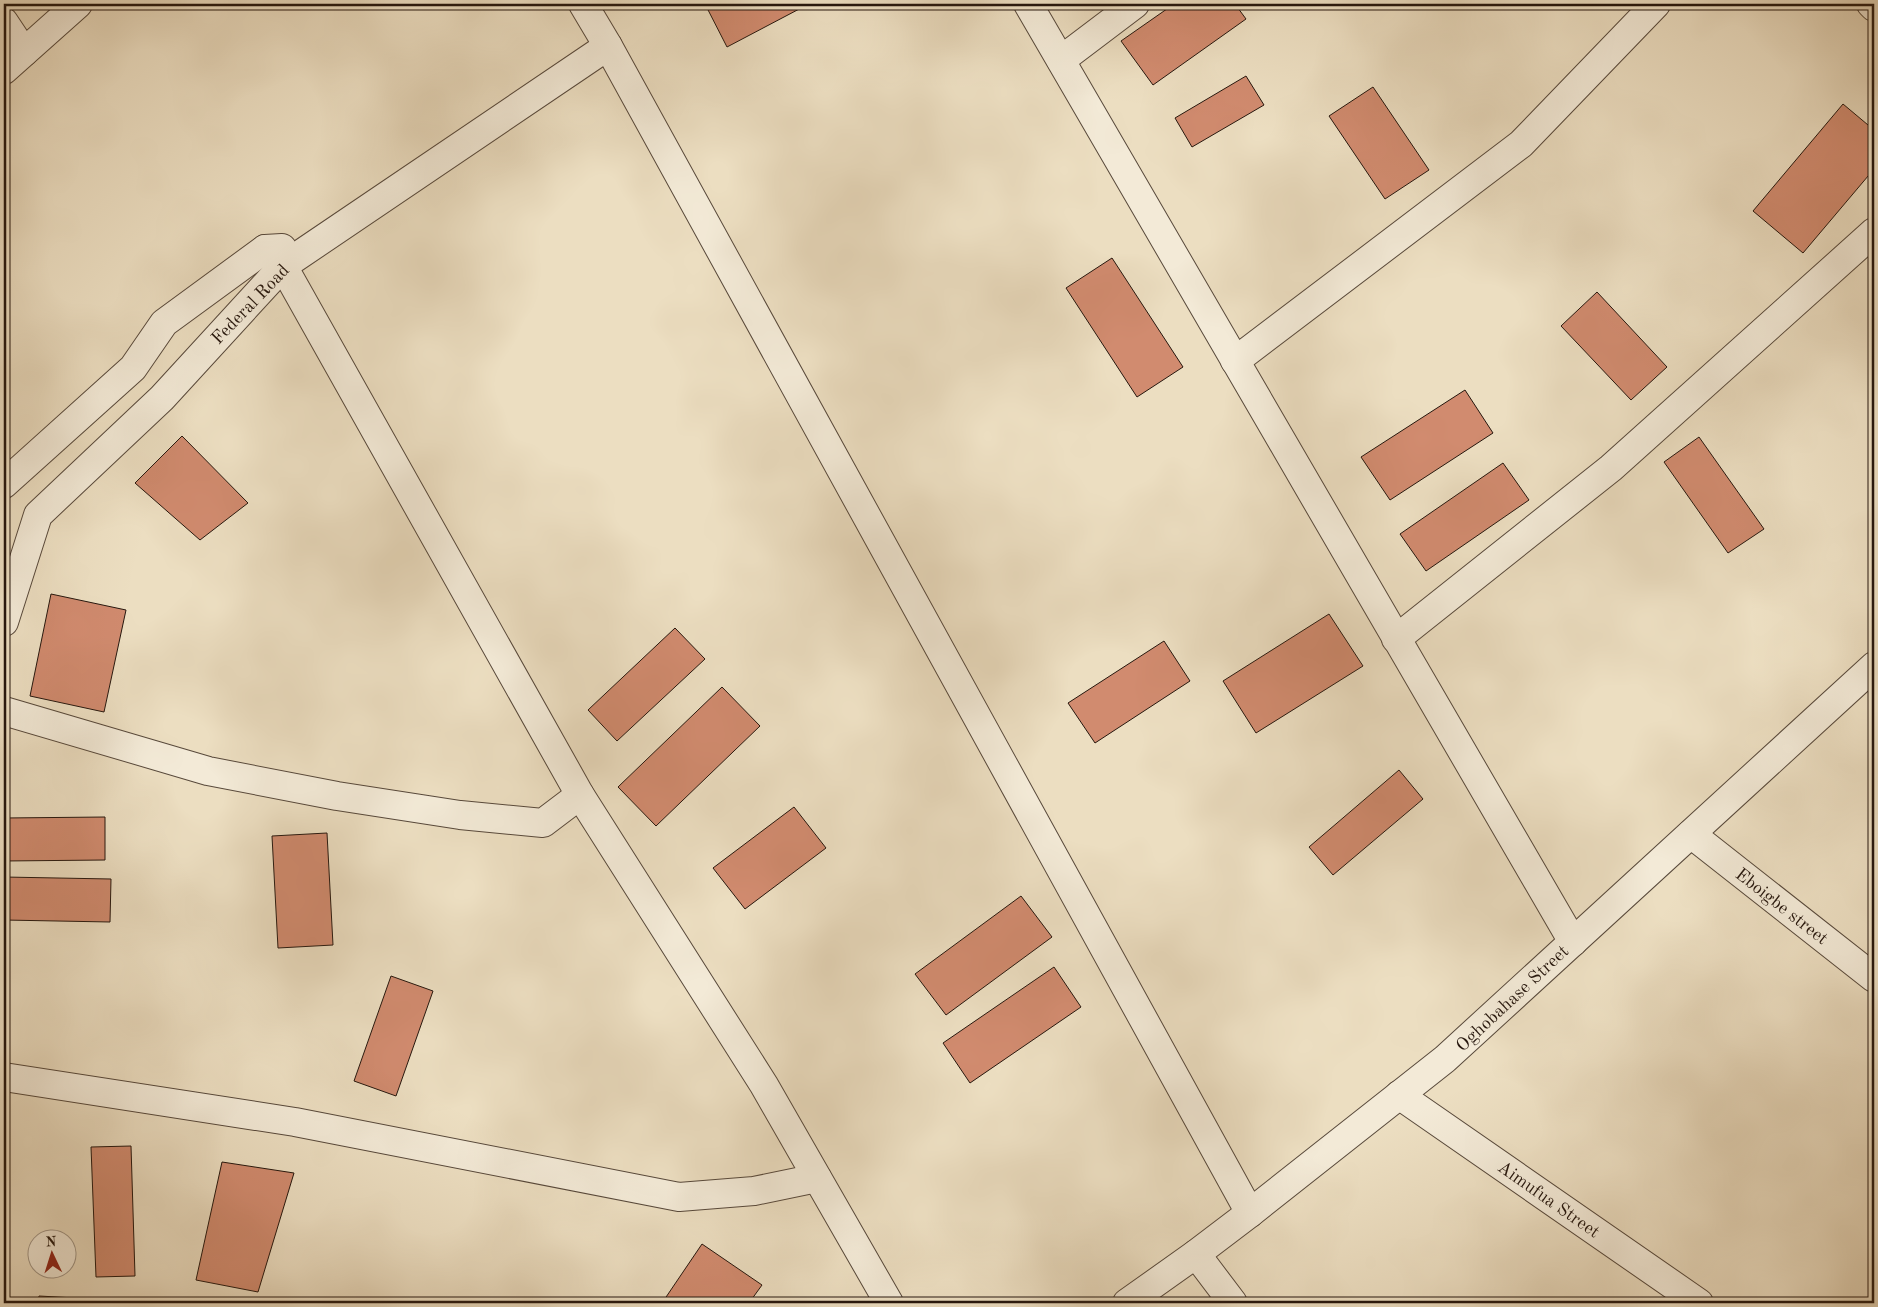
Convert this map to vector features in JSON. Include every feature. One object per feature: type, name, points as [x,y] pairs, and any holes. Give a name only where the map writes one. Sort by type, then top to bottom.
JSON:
[{"type":"street","points":[[4,70],[78,4]]},
{"type":"street","points":[[583,4],[608,46],[1250,1213]]},
{"type":"street","points":[[1028,4],[1573,942]]},
{"type":"street","points":[[1061,60],[1135,4]]},
{"type":"street","points":[[1235,360],[1521,144],[1656,4]]},
{"type":"street","points":[[1871,4],[1874,7]]},
{"type":"street","points":[[4,22],[24,52]]},
{"type":"street","name":"Federal Road","points":[[4,622],[38,515],[162,398],[274,257],[311,247],[608,46]]},
{"type":"street","points":[[1396,639],[1611,468],[1874,232]]},
{"type":"street","points":[[4,484],[134,368],[164,323],[274,257],[580,795],[764,1085],[889,1303]]},
{"type":"street","name":"Oghobahase Street","points":[[1127,1303],[1250,1213],[1445,1059],[1874,666]]},
{"type":"street","points":[[4,711],[208,771],[337,796],[460,815],[543,823],[580,795]]},
{"type":"street","name":"Eboigbe street","points":[[1691,834],[1874,978]]},
{"type":"street","points":[[4,1077],[296,1122],[679,1197],[754,1191],[817,1178]]},
{"type":"street","name":"Aimufua Street","points":[[1399,1095],[1699,1303]]},
{"type":"street","points":[[1196,1254],[1233,1303]]},
{"type":"building","points":[[705,4],[801,4],[803,7],[727,47]]},
{"type":"building","points":[[1174,4],[1235,4],[1246,19],[1153,85],[1121,41]]},
{"type":"building","points":[[1246,76],[1264,105],[1192,147],[1175,118]]},
{"type":"building","points":[[1373,87],[1429,170],[1385,199],[1329,116]]},
{"type":"building","points":[[1843,104],[1874,130],[1874,169],[1803,253],[1753,211]]},
{"type":"building","points":[[1112,258],[1183,367],[1137,397],[1066,288]]},
{"type":"building","points":[[1597,292],[1667,367],[1631,400],[1561,326]]},
{"type":"building","points":[[1465,390],[1493,433],[1390,500],[1361,457]]},
{"type":"building","points":[[182,436],[248,503],[200,540],[135,483]]},
{"type":"building","points":[[1699,437],[1764,529],[1728,553],[1664,462]]},
{"type":"building","points":[[1503,463],[1529,500],[1426,571],[1400,534]]},
{"type":"building","points":[[51,594],[126,610],[104,712],[30,696]]},
{"type":"building","points":[[1329,614],[1363,666],[1256,733],[1223,681]]},
{"type":"building","points":[[675,628],[705,659],[617,741],[588,710]]},
{"type":"building","points":[[1164,641],[1190,681],[1095,743],[1068,703]]},
{"type":"building","points":[[722,687],[760,726],[656,826],[618,787]]},
{"type":"building","points":[[1399,770],[1423,799],[1333,875],[1309,847]]},
{"type":"building","points":[[794,807],[826,848],[745,909],[713,868]]},
{"type":"building","points":[[105,817],[105,860],[4,861],[4,818]]},
{"type":"building","points":[[327,833],[333,945],[278,948],[272,836]]},
{"type":"building","points":[[4,877],[111,879],[110,922],[4,920]]},
{"type":"building","points":[[1021,896],[1052,937],[946,1015],[915,974]]},
{"type":"building","points":[[1054,967],[1081,1007],[970,1083],[943,1043]]},
{"type":"building","points":[[391,976],[433,991],[396,1096],[354,1081]]},
{"type":"building","points":[[131,1146],[135,1276],[96,1277],[91,1147]]},
{"type":"building","points":[[222,1162],[294,1173],[258,1292],[196,1280]]},
{"type":"building","points":[[702,1244],[762,1285],[749,1303],[662,1303]]},
{"type":"building","points":[[39,1296],[93,1299],[93,1303],[38,1303]]}]
